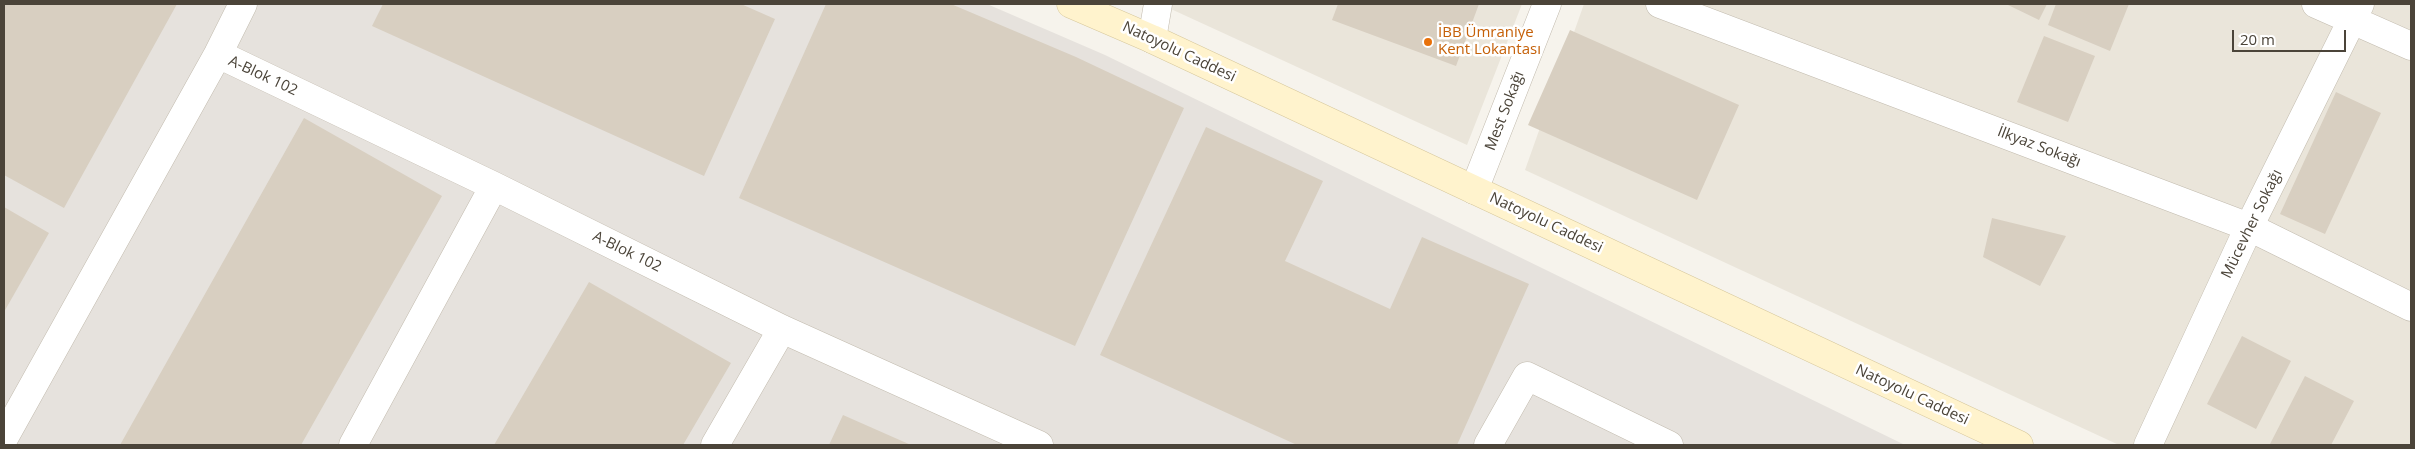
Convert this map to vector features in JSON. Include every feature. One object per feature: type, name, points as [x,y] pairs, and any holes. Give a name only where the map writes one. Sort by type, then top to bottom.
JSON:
[{"type":"main road","name":"Natoyolu Caddesi","points":[[1071,4],[1152,39],[2019,445]]},
{"type":"street","points":[[4,438],[218,54],[243,4]]},
{"type":"street","points":[[1152,39],[1158,4]]},
{"type":"street","name":"Mest Sokağı","points":[[1474,190],[1547,4]]},
{"type":"street","name":"İlkyaz Sokağı","points":[[1660,4],[2249,227],[2411,307]]},
{"type":"street","points":[[2316,4],[2357,11],[2411,46]]},
{"type":"street","name":"Mücevher Sokağı","points":[[2148,445],[2249,227],[2357,11]]},
{"type":"street","name":"A-Blok 102","points":[[218,54],[494,186],[782,329],[1039,445]]},
{"type":"street","points":[[353,445],[494,186]]},
{"type":"street","points":[[715,445],[782,329]]},
{"type":"street","points":[[1488,445],[1527,376],[1669,445]]},
{"type":"shaded area","points":[[4,4],[987,4],[1105,55],[1905,445],[4,445]]},
{"type":"shaded area","points":[[1160,4],[1522,4],[1467,145]]},
{"type":"shaded area","points":[[1584,4],[2411,4],[2411,445],[2119,445],[1525,170]]},
{"type":"building","points":[[4,4],[177,4],[64,208],[4,175]]},
{"type":"building","points":[[383,4],[741,4],[775,19],[704,176],[372,26]]},
{"type":"building","points":[[826,4],[951,4],[1076,57],[1184,108],[1075,346],[739,198]]},
{"type":"building","points":[[1338,4],[1479,4],[1456,66],[1332,20]]},
{"type":"building","points":[[2006,4],[2047,4],[2039,20]]},
{"type":"building","points":[[2056,4],[2129,4],[2110,51],[2048,25]]},
{"type":"building","points":[[1570,30],[1739,105],[1697,200],[1528,125]]},
{"type":"building","points":[[2044,36],[2095,56],[2068,122],[2017,102]]},
{"type":"building","points":[[2336,92],[2381,113],[2325,234],[2280,214]]},
{"type":"building","points":[[304,118],[442,196],[301,445],[120,445]]},
{"type":"building","points":[[1206,127],[1323,181],[1285,261],[1390,309],[1422,237],[1529,284],[1457,445],[1297,445],[1100,355]]},
{"type":"building","points":[[4,207],[49,233],[4,312]]},
{"type":"building","points":[[1992,218],[2066,236],[2040,286],[1983,257]]},
{"type":"building","points":[[589,282],[731,363],[683,445],[494,445]]},
{"type":"building","points":[[2242,336],[2291,361],[2256,429],[2207,404]]},
{"type":"building","points":[[2305,376],[2354,401],[2331,445],[2270,444]]},
{"type":"building","points":[[843,415],[911,445],[829,445]]},
{"type":"place","name":"İBB Ümraniye Kent Lokantası","points":[[1428,42]]}]
